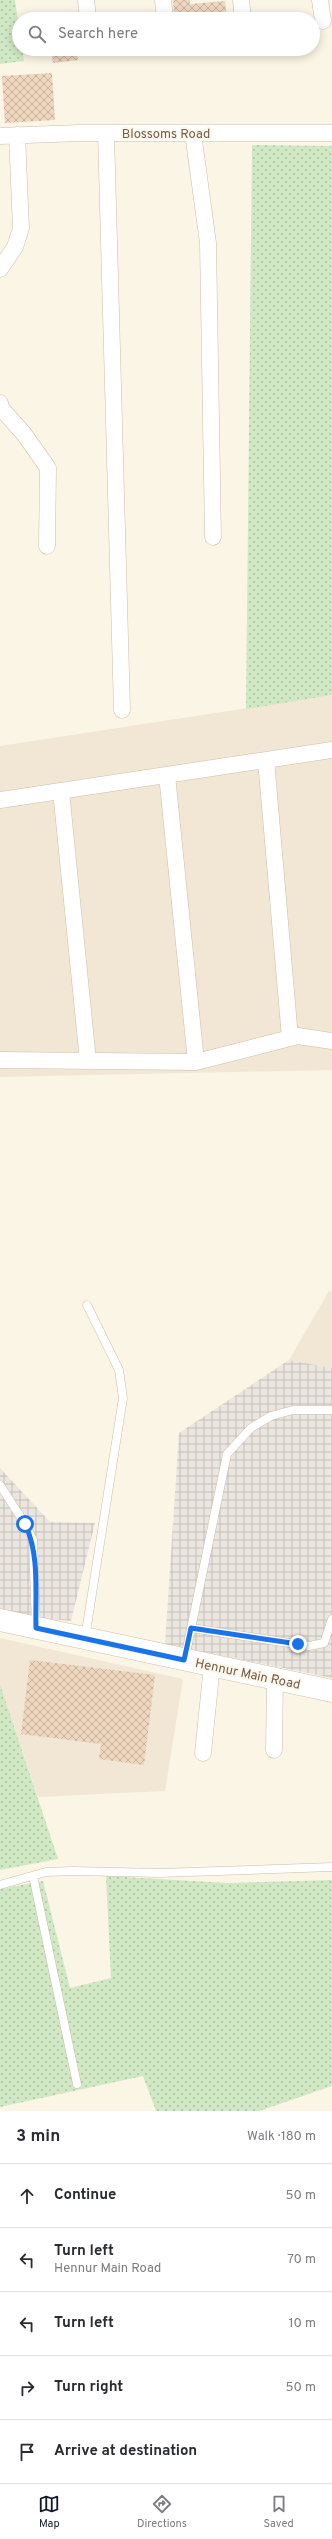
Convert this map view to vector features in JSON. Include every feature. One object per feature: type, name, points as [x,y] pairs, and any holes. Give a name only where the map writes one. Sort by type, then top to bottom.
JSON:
[{"type":"main road","name":"Hennur Main Road","points":[[0,1620],[332,1691]]},
{"type":"street","points":[[86,0],[87,12]]},
{"type":"street","points":[[163,0],[164,12]]},
{"type":"street","points":[[240,0],[242,12]]},
{"type":"street","points":[[320,0],[323,21]]},
{"type":"street","points":[[106,133],[122,710]]},
{"type":"street","name":"Blossoms Road","points":[[0,136],[106,133],[332,134]]},
{"type":"street","points":[[193,133],[208,243],[213,537]]},
{"type":"street","points":[[0,269],[15,247],[21,228],[17,135]]},
{"type":"street","points":[[0,403],[1,408],[24,434],[48,468],[47,546]]},
{"type":"street","points":[[0,800],[332,750]]},
{"type":"street","points":[[266,760],[290,1038]]},
{"type":"street","points":[[167,775],[196,1062]]},
{"type":"street","points":[[61,791],[88,1061]]},
{"type":"street","points":[[0,1060],[196,1062],[298,1036],[332,1041]]},
{"type":"street","points":[[203,1753],[212,1666]]},
{"type":"street","points":[[274,1750],[275,1679]]},
{"type":"lane","points":[[85,1638],[123,1398],[119,1370],[87,1305]]},
{"type":"lane","points":[[184,1660],[227,1454],[251,1428],[271,1416],[293,1410],[332,1410]]},
{"type":"lane","points":[[0,1485],[25,1524],[33,1540],[36,1628]]},
{"type":"lane","points":[[191,1628],[309,1646],[324,1643],[332,1618]]},
{"type":"lane","points":[[0,1885],[33,1876],[73,1871],[159,1873],[332,1867]]},
{"type":"lane","points":[[33,1876],[77,2084]]},
{"type":"shaded area","points":[[332,695],[332,1070],[0,1077],[0,746]]},
{"type":"shaded area","points":[[329,1291],[332,1291],[332,1368],[289,1360]]},
{"type":"shaded area","points":[[289,1360],[332,1368],[332,1678],[165,1644],[179,1433]]},
{"type":"shaded area","points":[[0,1468],[50,1522],[95,1523],[71,1621],[0,1614]]},
{"type":"shaded area","points":[[0,1638],[183,1679],[165,1791],[38,1797],[0,1684]]},
{"type":"green space","points":[[0,0],[15,0],[17,12],[12,12],[12,56],[23,56],[24,61],[0,64]]},
{"type":"green space","points":[[252,145],[332,146],[332,695],[246,709]]},
{"type":"green space","points":[[0,1684],[58,1859],[0,1870]]},
{"type":"green space","points":[[106,1876],[228,1883],[332,1880],[332,2086],[259,2111],[156,2111],[143,2076],[0,2107],[0,1889],[43,1881],[70,1988],[111,1978]]},
{"type":"building","points":[[173,0],[190,0],[190,4],[225,1],[226,12],[174,12]]},
{"type":"building","points":[[52,56],[78,56],[78,60],[53,63]]},
{"type":"building","points":[[52,73],[55,120],[5,123],[2,76]]},
{"type":"building","points":[[30,1660],[155,1675],[144,1765],[99,1759],[101,1744],[21,1734]]},
{"type":"route","points":[[25,1524],[33,1540],[36,1628],[184,1660],[191,1628],[298,1644]]}]
